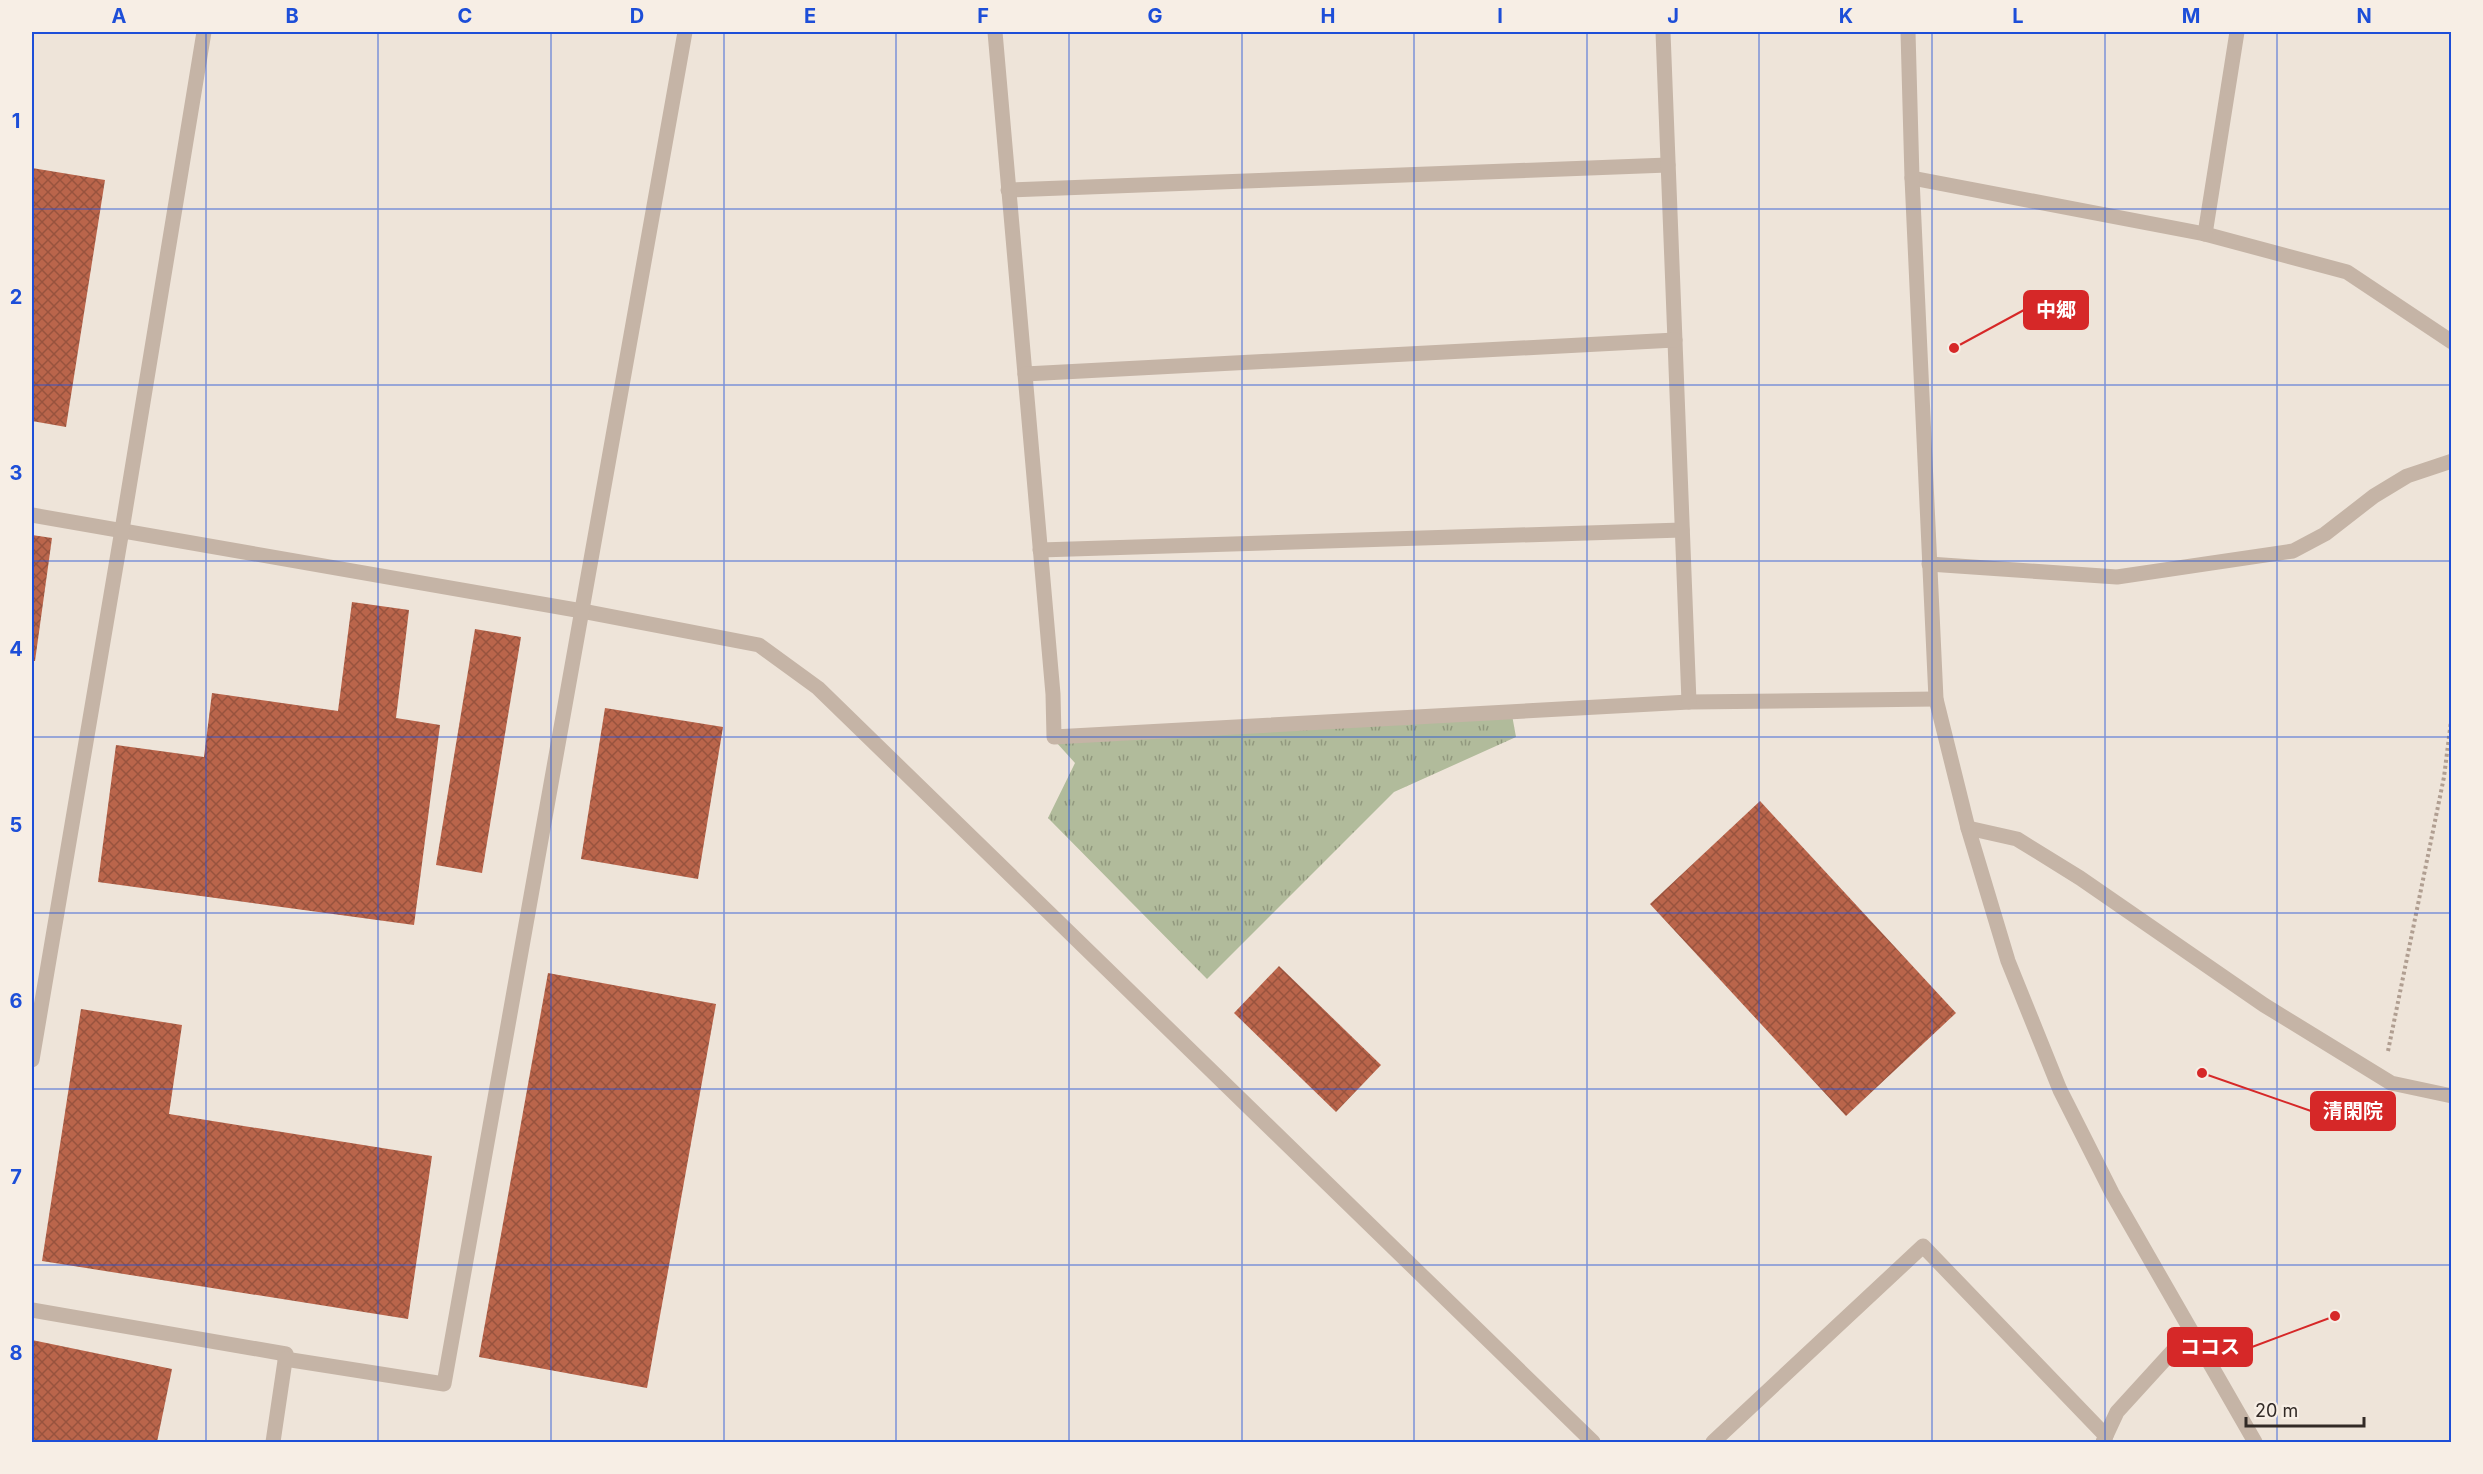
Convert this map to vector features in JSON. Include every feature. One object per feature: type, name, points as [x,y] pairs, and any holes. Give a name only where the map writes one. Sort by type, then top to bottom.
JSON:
[{"type":"street","points":[[32,1060],[204,32]]},
{"type":"street","points":[[285,1359],[444,1384],[685,32]]},
{"type":"street","points":[[995,32],[1053,694],[1054,736],[1689,702],[1936,699]]},
{"type":"street","points":[[1663,32],[1689,702]]},
{"type":"street","points":[[1908,32],[1912,178],[1936,699],[1968,828],[2008,961],[2060,1090],[2112,1193],[2255,1443]]},
{"type":"street","points":[[2205,234],[2237,32]]},
{"type":"street","points":[[1008,190],[1668,165]]},
{"type":"street","points":[[1912,178],[2205,234],[2347,272],[2451,342]]},
{"type":"street","points":[[1025,374],[1675,340]]},
{"type":"street","points":[[1929,564],[2117,577],[2293,551],[2325,534],[2374,496],[2407,476],[2451,461]]},
{"type":"street","points":[[32,515],[582,611],[759,645],[818,688],[1593,1443]]},
{"type":"street","points":[[1040,550],[1682,530]]},
{"type":"street","points":[[1968,828],[2017,839],[2080,878],[2264,1005],[2391,1083],[2451,1096]]},
{"type":"street","points":[[1713,1443],[1923,1246],[2104,1439],[2117,1412],[2190,1332]]},
{"type":"street","points":[[32,1310],[286,1354],[273,1443]]},
{"type":"path","points":[[2383,1078],[2444,777],[2451,714]]},
{"type":"green space","points":[[1512,715],[1516,737],[1394,792],[1207,979],[1048,818],[1075,763],[1056,742]]},
{"type":"building","points":[[32,168],[105,180],[66,427],[32,421]]},
{"type":"building","points":[[32,535],[52,538],[35,661],[32,661]]},
{"type":"building","points":[[352,602],[409,610],[396,718],[440,725],[414,925],[98,882],[116,745],[204,757],[212,693],[338,711]]},
{"type":"building","points":[[475,629],[521,637],[482,873],[436,865]]},
{"type":"building","points":[[605,708],[723,727],[698,879],[581,859]]},
{"type":"building","points":[[1760,801],[1956,1013],[1846,1116],[1650,904]]},
{"type":"building","points":[[1279,966],[1381,1065],[1336,1112],[1234,1013]]},
{"type":"building","points":[[548,973],[716,1004],[647,1388],[479,1357]]},
{"type":"building","points":[[81,1009],[182,1025],[169,1114],[432,1156],[408,1319],[42,1261]]},
{"type":"building","points":[[32,1340],[172,1369],[157,1442],[32,1442]]},
{"type":"place","name":"中郷","points":[[1954,348]]},
{"type":"place","name":"清閑院","points":[[2202,1073]]},
{"type":"place","name":"ココス","points":[[2335,1316]]}]
